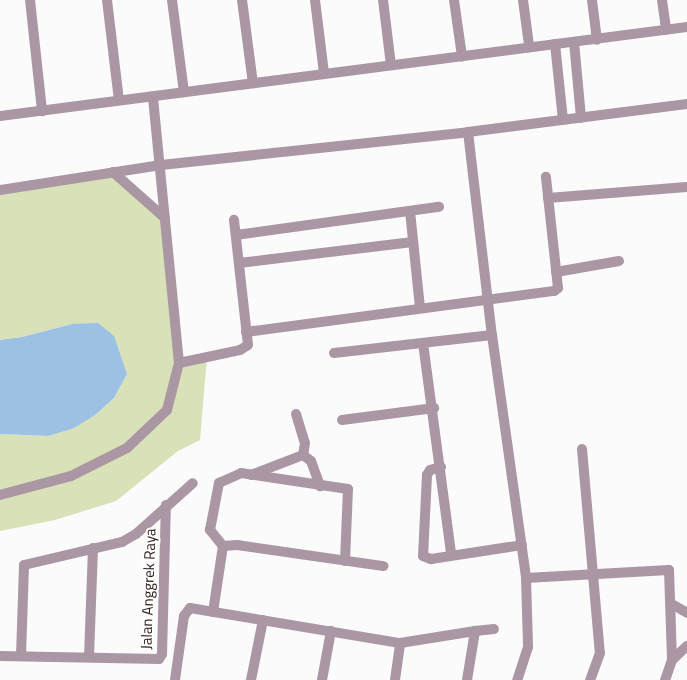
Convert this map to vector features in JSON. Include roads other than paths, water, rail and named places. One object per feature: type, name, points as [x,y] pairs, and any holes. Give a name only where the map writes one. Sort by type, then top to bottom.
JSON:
[{"type":"street","points":[[30,0],[42,111]]},
{"type":"street","points":[[107,0],[119,100]]},
{"type":"street","points":[[172,0],[184,92]]},
{"type":"street","points":[[242,0],[253,83]]},
{"type":"street","points":[[315,0],[324,73]]},
{"type":"street","points":[[383,0],[391,65]]},
{"type":"street","points":[[454,0],[462,56]]},
{"type":"street","points":[[523,0],[529,46]]},
{"type":"street","points":[[592,0],[597,40]]},
{"type":"street","points":[[662,0],[666,30]]},
{"type":"street","points":[[0,116],[529,46],[597,40],[687,27]]},
{"type":"street","points":[[574,42],[581,118]]},
{"type":"street","points":[[555,44],[563,120]]},
{"type":"street","points":[[0,495],[71,476],[126,448],[167,410],[179,363],[165,218],[150,96]]},
{"type":"street","points":[[0,190],[158,165],[468,132],[687,104]]},
{"type":"street","points":[[468,132],[487,298],[526,578],[528,647],[516,680]]},
{"type":"street","points":[[113,172],[165,218]]},
{"type":"street","points":[[246,332],[487,298],[554,291],[558,288],[546,177]]},
{"type":"street","points":[[548,198],[687,187]]},
{"type":"street","points":[[236,235],[439,207]]},
{"type":"street","points":[[410,211],[420,307]]},
{"type":"street","points":[[179,363],[245,348],[248,345],[234,220]]},
{"type":"street","points":[[239,263],[413,242]]},
{"type":"street","points":[[556,272],[620,261]]},
{"type":"street","points":[[334,353],[492,335]]},
{"type":"street","points":[[423,343],[434,408],[451,554]]},
{"type":"street","points":[[342,420],[434,408]]},
{"type":"street","points":[[296,414],[304,443],[303,455]]},
{"type":"street","points":[[582,449],[600,653],[590,680]]},
{"type":"street","points":[[251,475],[303,455]]},
{"type":"street","points":[[303,455],[310,460],[320,486]]},
{"type":"street","points":[[441,467],[430,470],[426,474],[423,556],[431,559],[451,554],[522,545]]},
{"type":"street","points":[[213,612],[223,546],[210,530],[219,482],[241,474],[320,486],[344,487],[349,492],[345,561]]},
{"type":"street","points":[[21,656],[24,565],[122,542],[136,534],[193,483]]},
{"type":"street","name":"Jalan Anggrek Raya","points":[[0,656],[89,657],[153,660],[162,654],[166,506]]},
{"type":"street","points":[[223,546],[237,545],[383,566]]},
{"type":"street","points":[[89,657],[93,548]]},
{"type":"street","points":[[526,578],[669,570],[672,660],[665,680]]},
{"type":"street","points":[[670,603],[687,613]]},
{"type":"street","points":[[175,680],[186,611],[190,608],[400,643],[494,629]]},
{"type":"street","points":[[251,680],[263,620]]},
{"type":"street","points":[[322,680],[331,631]]},
{"type":"street","points":[[467,680],[476,631]]},
{"type":"street","points":[[394,680],[400,643]]},
{"type":"street","points":[[672,660],[687,646]]},
{"type":"water","points":[[98,323],[114,336],[127,374],[114,398],[95,415],[74,428],[48,436],[0,434],[0,340],[22,337],[72,324]]}]
